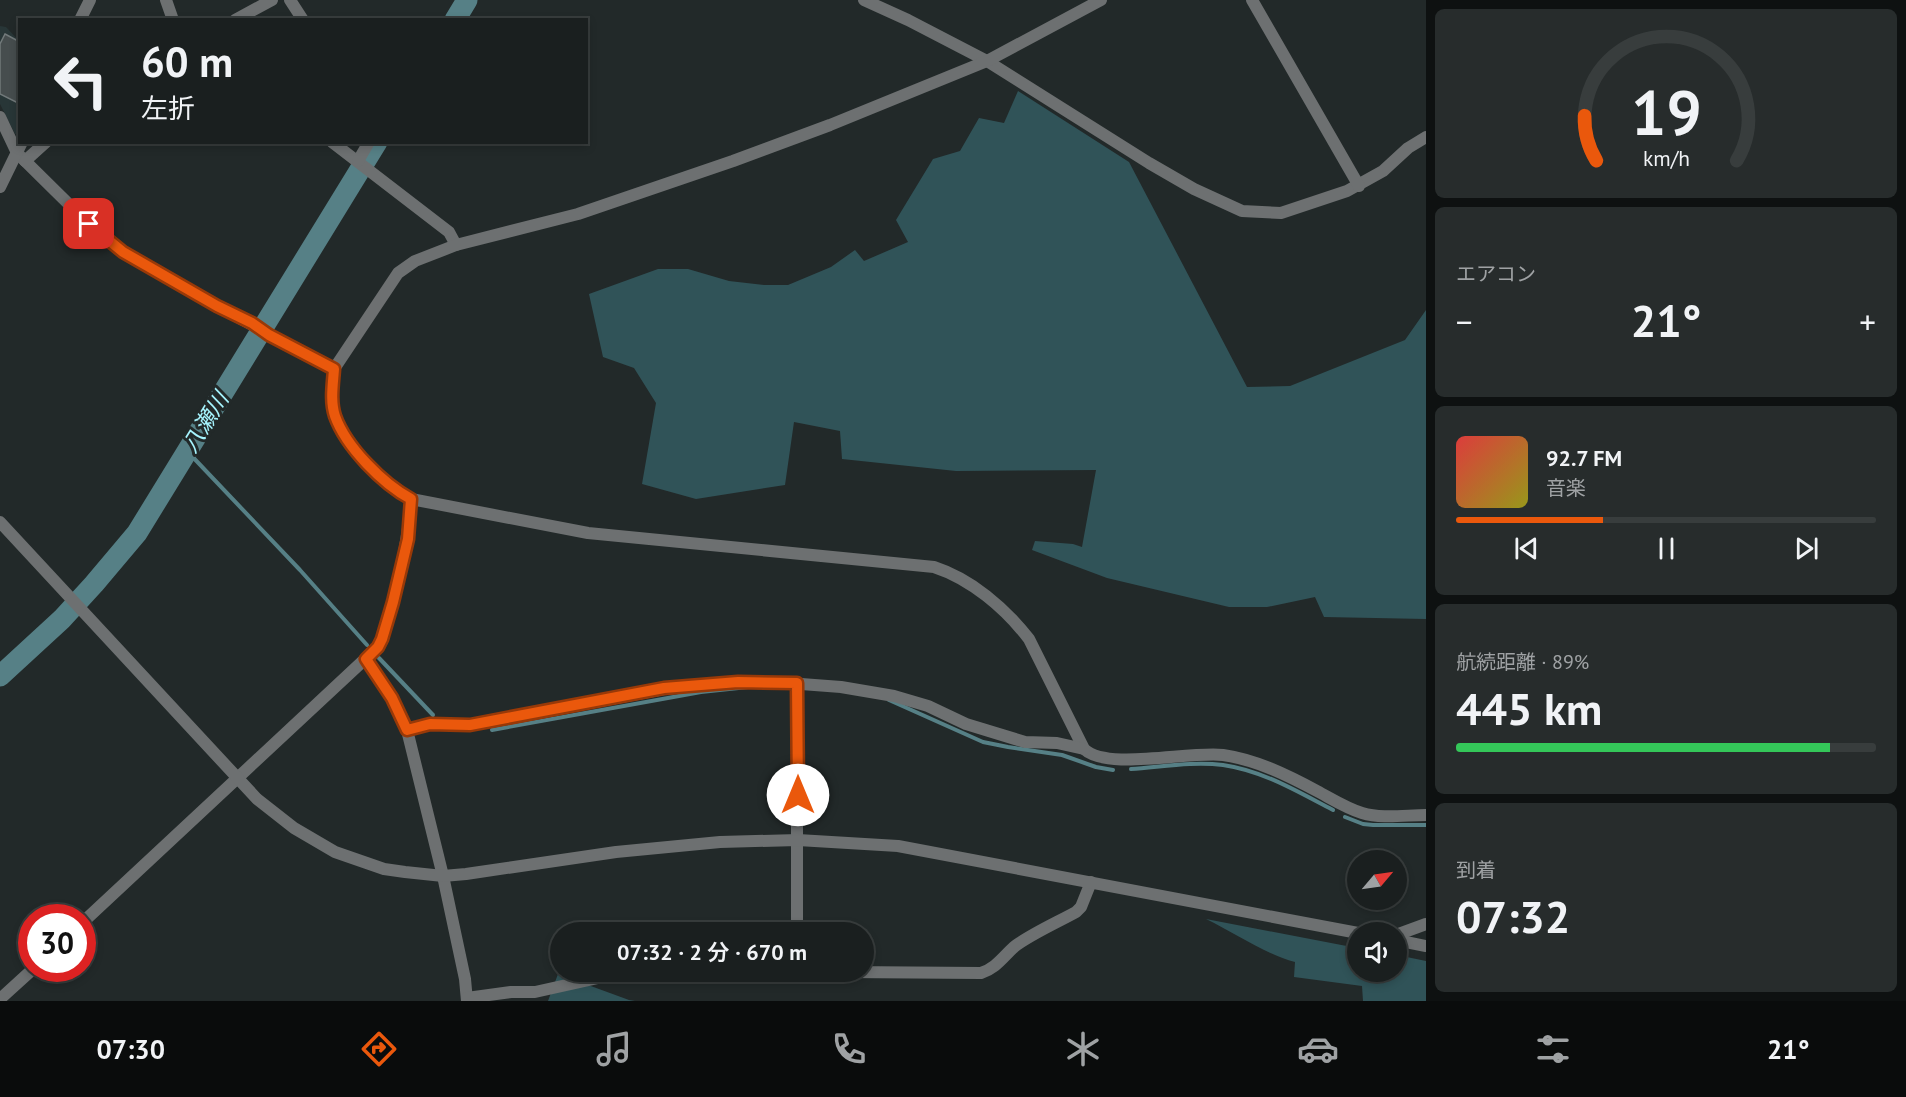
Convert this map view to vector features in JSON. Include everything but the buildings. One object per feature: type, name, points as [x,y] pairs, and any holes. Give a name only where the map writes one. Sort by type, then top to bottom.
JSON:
[{"type":"street","points":[[81,18],[90,0]]},
{"type":"street","points":[[166,0],[172,18]]},
{"type":"street","points":[[239,18],[272,0]]},
{"type":"street","points":[[290,0],[302,18]]},
{"type":"street","points":[[864,0],[987,61],[1149,163],[1194,189],[1242,211],[1281,213],[1359,186],[1383,171],[1408,148],[1426,137]]},
{"type":"street","points":[[1084,749],[1029,639],[1017,623],[966,580],[950,572],[907,563],[588,532],[411,499],[396,489],[363,459],[340,426],[333,407],[334,369],[398,273],[415,261],[456,245],[578,214],[830,125],[987,61],[1101,0]]},
{"type":"street","points":[[1252,0],[1359,186]]},
{"type":"street","points":[[0,117],[21,152],[99,234],[123,252],[217,306],[334,369]]},
{"type":"street","points":[[0,187],[21,152],[41,144]]},
{"type":"street","points":[[335,144],[452,235],[456,245]]},
{"type":"street","points":[[362,165],[368,144]]},
{"type":"street","points":[[96,910],[378,647],[390,611],[408,539],[411,499]]},
{"type":"street","points":[[0,522],[237,778],[280,819],[335,852],[384,869],[443,876],[662,847],[720,842],[798,840],[898,846],[1347,931]]},
{"type":"street","points":[[366,659],[392,698],[407,730],[443,876],[465,979],[467,1000],[512,992],[535,992],[581,982]]},
{"type":"street","points":[[407,730],[430,724],[470,725],[664,688],[738,682],[797,683],[841,687],[894,696],[928,706],[966,724],[1025,742],[1057,743],[1120,761],[1180,755],[1224,755],[1264,765],[1361,813],[1381,816],[1426,815]]},
{"type":"street","points":[[797,683],[797,922]]},
{"type":"street","points":[[874,972],[981,973],[990,970],[1015,947],[1076,912],[1081,907],[1091,882]]},
{"type":"street","points":[[1407,931],[1426,924]]},
{"type":"street","points":[[1407,942],[1426,946]]},
{"type":"street","points":[[0,999],[19,982]]},
{"type":"shaded area","points":[[0,26],[6,27],[18,40],[18,135],[15,134],[0,104]]},
{"type":"shaded area","points":[[1018,91],[1129,162],[1247,387],[1290,386],[1405,340],[1426,310],[1426,619],[1324,617],[1315,597],[1267,607],[1229,607],[1107,578],[1032,550],[1035,541],[1073,544],[1082,547],[1096,470],[956,471],[842,459],[840,431],[794,422],[785,485],[696,499],[642,484],[656,403],[634,368],[603,357],[589,294],[658,269],[688,269],[729,281],[788,285],[831,267],[855,250],[864,261],[908,242],[896,220],[933,159],[960,151],[979,118],[1004,123]]},
{"type":"shaded area","points":[[1206,919],[1347,946],[1347,982],[1407,982],[1407,957],[1426,961],[1426,1001],[1363,1001],[1362,986],[1294,977],[1295,962],[1261,949]]},
{"type":"shaded area","points":[[555,982],[580,982],[635,1001],[548,1001]]},
{"type":"waterway","name":"八瀬川","points":[[456,18],[467,0]]},
{"type":"waterway","name":"八瀬川","points":[[0,676],[62,619],[137,533],[376,144]]},
{"type":"waterway","points":[[187,451],[300,570],[367,645]]},
{"type":"waterway","points":[[379,658],[433,715]]},
{"type":"waterway","points":[[492,730],[701,692],[748,687]]},
{"type":"waterway","points":[[889,700],[983,742],[1062,755],[1096,767],[1113,770]]},
{"type":"waterway","points":[[1131,769],[1200,764],[1238,768],[1280,783],[1333,810]]},
{"type":"waterway","points":[[1345,817],[1373,825],[1426,825]]},
{"type":"route","points":[[89,224],[123,252],[334,369],[333,407],[335,416],[348,440],[363,459],[402,494],[411,499],[408,539],[393,602],[382,639],[378,647],[366,659],[392,698],[407,730],[430,724],[470,725],[664,688],[738,682],[797,683],[798,795]]}]
